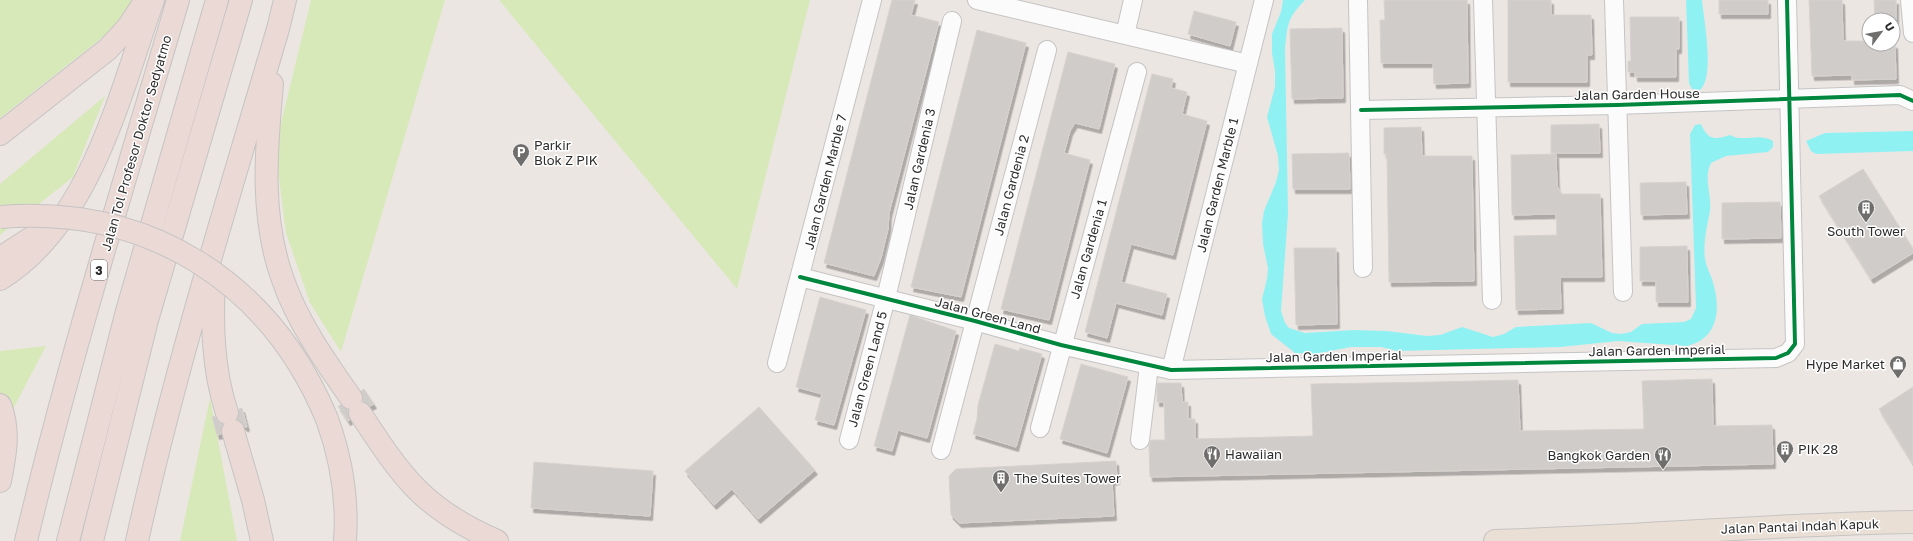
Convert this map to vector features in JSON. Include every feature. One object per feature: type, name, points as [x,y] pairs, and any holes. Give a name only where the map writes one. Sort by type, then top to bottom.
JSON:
[{"type":"highway","points":[[0,134],[108,49],[129,26],[146,0]]},
{"type":"highway","points":[[0,279],[13,271],[34,252],[52,232],[85,180],[97,156],[153,0]]},
{"type":"highway","name":"Jalan Tol Profesor Doktor Sedyatmo","points":[[26,541],[49,445],[72,362],[178,0]]},
{"type":"highway","points":[[68,541],[127,310],[217,0]]},
{"type":"highway","points":[[92,541],[147,320],[241,0]]},
{"type":"highway","points":[[137,541],[152,472],[197,306],[278,29],[285,0]]},
{"type":"highway","points":[[278,29],[266,142],[266,167],[273,243],[283,280],[305,328],[397,468],[423,497],[448,516],[497,541]]},
{"type":"highway","points":[[0,258],[34,237],[55,222],[65,212]]},
{"type":"highway","points":[[0,218],[56,216],[104,224],[166,245],[202,265],[241,293],[277,332],[306,374],[327,419],[337,447],[342,472],[345,504],[345,541]]},
{"type":"highway","points":[[216,242],[212,322],[213,347],[219,387],[253,500],[262,541]]},
{"type":"highway","points":[[0,481],[5,454],[6,430],[2,412]]},
{"type":"main road","name":"Jalan Pantai Indah Kapuk","points":[[1495,541],[1548,540],[1825,523],[1913,522]]},
{"type":"street","name":"Jalan Garden Marble 7","points":[[777,363],[872,0]]},
{"type":"street","points":[[977,0],[998,2],[1124,35],[1248,64]]},
{"type":"street","points":[[1124,35],[1133,0]]},
{"type":"street","name":"Jalan Garden Marble 1","points":[[1171,370],[1264,0]]},
{"type":"street","points":[[1358,0],[1363,268]]},
{"type":"street","points":[[1483,0],[1485,107],[1492,300]]},
{"type":"street","points":[[1614,0],[1623,292]]},
{"type":"street","name":"Jalan Garden Imperial","points":[[1171,370],[1776,358],[1788,353],[1795,344],[1787,0]]},
{"type":"street","points":[[1910,0],[1913,33]]},
{"type":"street","name":"Jalan Gardenia 3","points":[[886,298],[952,21]]},
{"type":"street","name":"Jalan Gardenia 2","points":[[941,450],[1047,50]]},
{"type":"street","name":"Jalan Gardenia 1","points":[[1040,428],[1061,345],[1137,72]]},
{"type":"street","name":"Jalan Garden House","points":[[1361,110],[1790,100],[1909,94]]},
{"type":"street","name":"Jalan Green Land","points":[[800,277],[976,321],[1061,345],[1171,370]]},
{"type":"street","name":"Jalan Green Land 5","points":[[849,440],[886,298]]},
{"type":"street","points":[[1140,440],[1149,366]]},
{"type":"green space","points":[[0,0],[134,0],[127,18],[0,118]]},
{"type":"green space","points":[[311,0],[445,0],[341,352],[310,303],[286,233],[275,148]]},
{"type":"green space","points":[[499,0],[810,0],[737,289]]},
{"type":"green space","points":[[105,96],[73,177],[0,235],[0,184]]},
{"type":"green space","points":[[46,346],[0,434],[0,351]]},
{"type":"green space","points":[[210,398],[237,541],[180,541]]},
{"type":"water","points":[[1283,0],[1305,0],[1289,22],[1285,48],[1288,213],[1281,311],[1285,323],[1289,328],[1305,333],[1353,330],[1387,331],[1427,336],[1440,335],[1462,327],[1493,337],[1504,334],[1516,327],[1591,323],[1612,333],[1621,334],[1631,332],[1642,324],[1684,322],[1691,319],[1696,308],[1690,134],[1695,125],[1701,124],[1709,136],[1716,138],[1730,135],[1740,138],[1762,137],[1773,141],[1773,147],[1768,152],[1726,156],[1711,163],[1709,169],[1708,181],[1710,211],[1706,235],[1705,259],[1717,300],[1717,310],[1712,329],[1698,342],[1687,346],[1618,341],[1560,347],[1397,351],[1381,347],[1351,347],[1315,354],[1295,353],[1271,334],[1265,316],[1262,299],[1268,268],[1263,244],[1262,223],[1264,211],[1276,182],[1279,170],[1278,156],[1267,117],[1275,87],[1272,34],[1281,12]]},
{"type":"water","points":[[1686,0],[1702,0],[1708,61],[1707,73],[1700,90],[1692,89],[1689,83]]},
{"type":"water","points":[[1913,131],[1913,151],[1816,154],[1811,151],[1806,141],[1825,133]]},
{"type":"building","points":[[892,0],[915,0],[911,15],[939,22],[889,213],[888,229],[881,258],[874,276],[824,263]]},
{"type":"building","points":[[1384,0],[1467,0],[1468,83],[1434,84],[1433,63],[1381,63],[1380,20],[1385,20]]},
{"type":"building","points":[[1508,0],[1551,0],[1551,15],[1591,15],[1592,55],[1587,55],[1587,82],[1508,82]]},
{"type":"building","points":[[1719,0],[1768,0],[1768,14],[1719,14]]},
{"type":"building","points":[[1809,0],[1842,0],[1843,41],[1861,41],[1861,52],[1895,52],[1896,79],[1852,80],[1852,75],[1812,76]]},
{"type":"building","points":[[1874,0],[1896,0],[1896,12],[1875,12]]},
{"type":"building","points":[[1194,11],[1236,22],[1230,46],[1188,34]]},
{"type":"building","points":[[1630,17],[1679,17],[1679,49],[1676,49],[1676,77],[1635,77],[1635,72],[1628,72],[1628,61],[1631,61]]},
{"type":"building","points":[[1342,28],[1343,98],[1292,99],[1290,29]]},
{"type":"building","points":[[977,30],[1026,43],[961,297],[911,287]]},
{"type":"building","points":[[1068,52],[1115,64],[1099,129],[1075,123],[1070,131],[1064,153],[1090,160],[1049,320],[1001,309]]},
{"type":"building","points":[[1152,74],[1173,79],[1171,88],[1187,92],[1182,114],[1207,121],[1173,255],[1131,244],[1121,282],[1167,294],[1162,315],[1116,303],[1107,338],[1085,332]]},
{"type":"building","points":[[1599,124],[1600,153],[1551,153],[1551,125]]},
{"type":"building","points":[[1421,127],[1422,156],[1472,156],[1474,281],[1389,282],[1387,154],[1384,154],[1384,128]]},
{"type":"building","points":[[1349,153],[1350,189],[1293,189],[1292,154]]},
{"type":"building","points":[[1556,154],[1557,186],[1561,194],[1600,194],[1602,277],[1560,277],[1561,309],[1516,310],[1514,236],[1557,235],[1556,214],[1512,215],[1511,155]]},
{"type":"building","name":"South Tower","points":[[1863,169],[1913,249],[1913,253],[1871,279],[1819,196]]},
{"type":"building","points":[[1686,182],[1687,214],[1641,215],[1640,183]]},
{"type":"building","points":[[1780,202],[1781,238],[1722,239],[1722,203]]},
{"type":"building","points":[[1687,246],[1688,302],[1656,302],[1656,281],[1640,281],[1640,247]]},
{"type":"building","points":[[1294,248],[1336,248],[1337,324],[1296,325]]},
{"type":"building","points":[[820,297],[866,310],[834,425],[815,420],[822,394],[796,387]]},
{"type":"building","points":[[910,315],[956,331],[927,438],[898,430],[892,451],[874,446]]},
{"type":"building","points":[[995,344],[1019,351],[1020,348],[1042,354],[1016,447],[973,434],[977,419],[978,405]]},
{"type":"building","points":[[1081,364],[1128,377],[1107,453],[1060,439]]},
{"type":"building","points":[[1712,379],[1713,426],[1772,425],[1773,464],[1150,477],[1149,445],[1151,440],[1165,440],[1164,402],[1157,402],[1157,383],[1181,383],[1182,402],[1188,402],[1188,419],[1195,419],[1195,439],[1313,436],[1311,384],[1518,380],[1520,431],[1644,429],[1642,381]]},
{"type":"building","points":[[1913,387],[1913,464],[1879,409]]},
{"type":"building","points":[[364,389],[374,404],[370,406],[363,401],[361,391]]},
{"type":"building","points":[[341,405],[348,410],[350,420],[348,421],[338,406]]},
{"type":"building","points":[[759,407],[815,470],[758,519],[732,489],[714,505],[685,471]]},
{"type":"building","points":[[242,408],[247,427],[237,420],[239,409]]},
{"type":"building","points":[[215,416],[218,422],[223,424],[221,434],[217,435],[212,417]]},
{"type":"building","name":"The Suites Tower","points":[[1116,461],[1117,480],[1112,481],[1114,516],[959,523],[951,515],[949,476],[956,469]]},
{"type":"building","points":[[534,462],[653,471],[650,516],[531,508]]},
{"type":"cycle path","points":[[800,277],[975,321],[1061,345],[1171,370],[1776,358],[1788,353],[1795,344],[1787,0]]},
{"type":"cycle path","points":[[1361,110],[1617,105],[1900,95],[1913,101]]},
{"type":"place","name":"Parkir Blok Z PIK","points":[[521,167]]},
{"type":"place","name":"South Tower","points":[[1866,223]]},
{"type":"place","name":"Hype Market","points":[[1898,379]]},
{"type":"place","name":"PIK 28","points":[[1785,464]]},
{"type":"place","name":"Hawaiian","points":[[1212,469]]},
{"type":"place","name":"Bangkok Garden","points":[[1663,470]]},
{"type":"place","name":"The Suites Tower","points":[[1001,493]]}]
